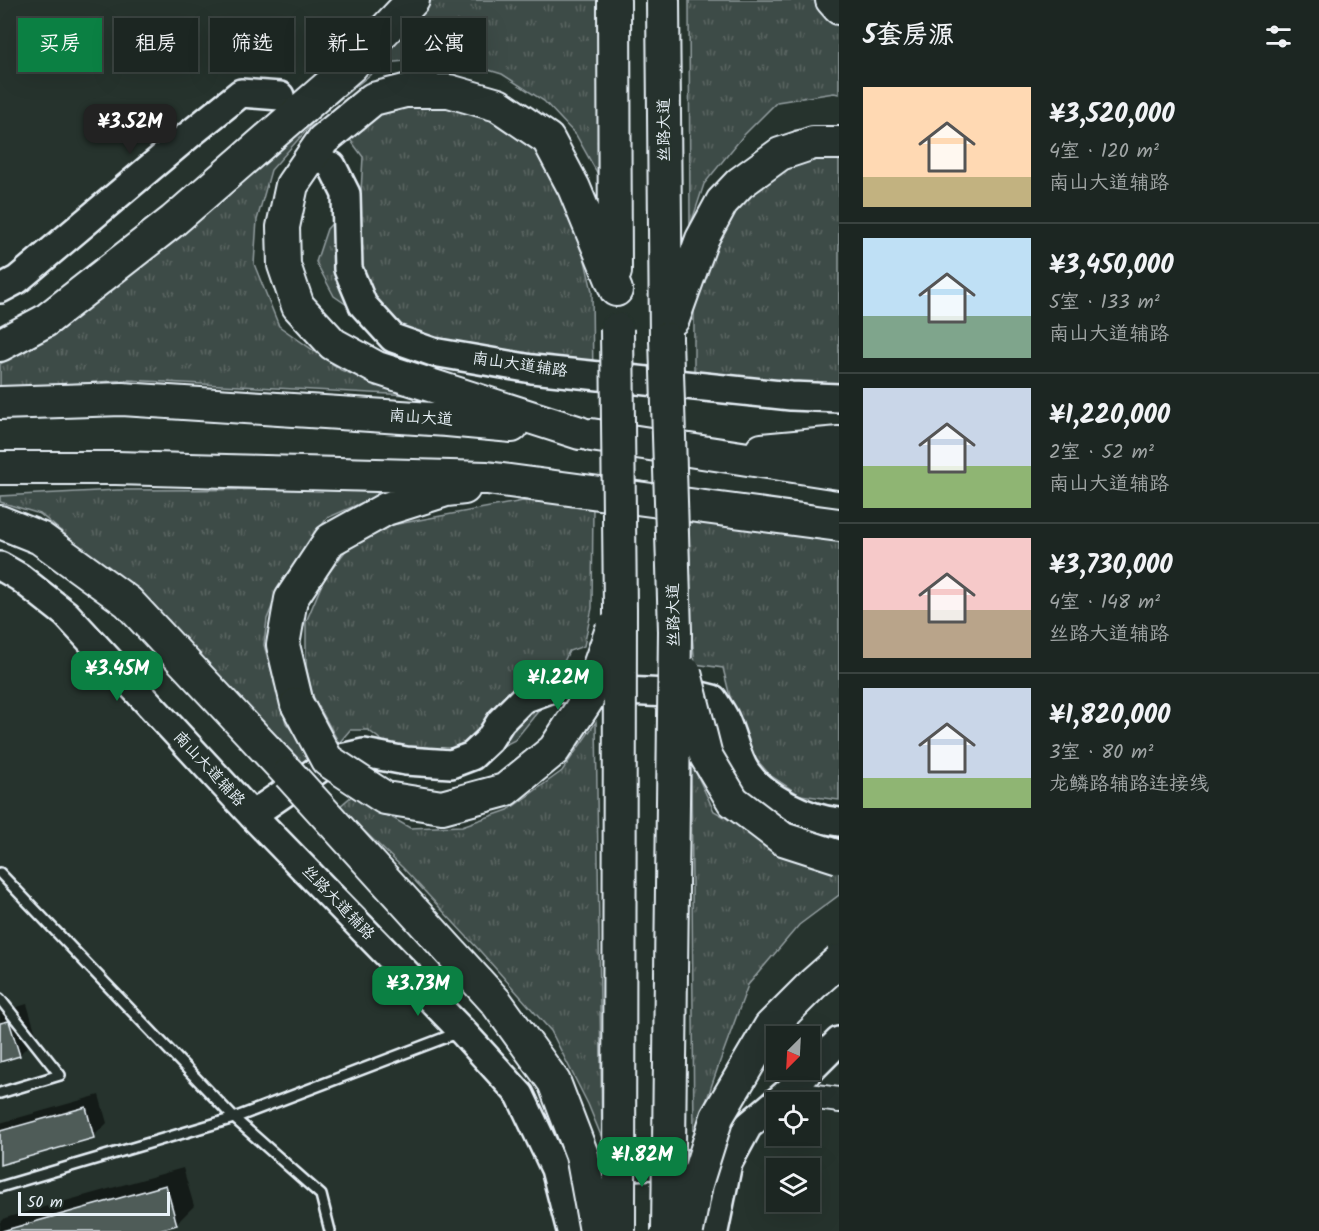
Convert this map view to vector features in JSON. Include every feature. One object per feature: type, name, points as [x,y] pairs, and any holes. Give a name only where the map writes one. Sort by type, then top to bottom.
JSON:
[{"type":"highway","points":[[0,345],[45,321],[173,221],[350,67],[413,0]]},
{"type":"highway","points":[[614,0],[620,609],[619,1231]]},
{"type":"highway","name":"丝路大道","points":[[663,0],[666,339],[675,631],[668,1231]]},
{"type":"highway","points":[[832,0],[839,8]]},
{"type":"highway","points":[[580,434],[377,368],[333,344],[298,306],[284,265],[283,227],[292,185],[323,140],[373,99],[405,92],[449,91],[498,105],[548,139],[574,188],[616,290]]},
{"type":"highway","points":[[666,339],[702,239],[722,202],[740,183],[780,154],[813,143],[839,143]]},
{"type":"highway","name":"南山大道","points":[[0,403],[122,399],[447,420],[580,434],[839,473]]},
{"type":"highway","points":[[710,454],[839,443]]},
{"type":"highway","points":[[0,468],[116,468],[475,477],[521,481],[839,525]]},
{"type":"highway","points":[[521,481],[446,490],[386,509],[330,540],[291,599],[283,645],[297,704],[327,760],[385,798],[442,807],[505,790],[554,750],[587,700],[620,609]]},
{"type":"highway","points":[[732,510],[839,539]]},
{"type":"highway","points":[[0,522],[40,538],[129,602],[290,774],[496,1002],[554,1082],[582,1155],[596,1231]]},
{"type":"highway","points":[[675,631],[706,756],[733,801],[783,839],[839,856]]},
{"type":"highway","points":[[687,1231],[696,1184],[717,1117],[770,1027],[839,961]]},
{"type":"main road","points":[[0,289],[17,280],[242,93],[280,96]]},
{"type":"main road","name":"南山大道辅路","points":[[332,166],[346,194],[348,269],[363,305],[393,338],[433,352],[532,369],[791,396],[839,398]]},
{"type":"main road","name":"南山大道辅路","points":[[0,566],[66,614],[252,814],[332,760],[364,753],[406,761],[451,764],[472,756],[489,740],[501,721],[523,699],[553,688],[693,694],[713,699],[725,718],[733,743],[747,772],[765,791],[792,808],[824,820],[839,822]]},
{"type":"main road","name":"丝路大道辅路","points":[[252,814],[462,1031],[520,1095],[555,1169],[571,1231]]},
{"type":"main road","points":[[788,1092],[839,1041]]},
{"type":"main road","points":[[714,1231],[728,1163],[748,1126],[766,1111]]},
{"type":"main road","points":[[555,1169],[728,1163]]},
{"type":"street","points":[[820,1097],[839,1100]]},
{"type":"lane","points":[[0,873],[234,1118],[321,1195],[330,1231]]},
{"type":"lane","points":[[0,999],[60,1075],[0,1093]]},
{"type":"lane","points":[[0,1187],[234,1118],[462,1031]]},
{"type":"green space","points":[[431,0],[598,0],[599,176],[576,135],[544,101],[502,74],[486,69],[486,18],[413,18]]},
{"type":"green space","points":[[689,0],[839,0],[839,94],[777,102],[744,135],[704,184],[690,227]]},
{"type":"green space","points":[[402,28],[402,61],[390,62],[390,40]]},
{"type":"green space","points":[[355,72],[374,72],[320,115],[271,170],[257,220],[254,264],[279,326],[341,370],[409,395],[127,380],[0,389],[0,364],[104,296]]},
{"type":"green space","points":[[399,87],[530,131],[577,226],[592,291],[593,384],[372,322],[334,296],[316,262],[327,229],[361,192],[363,157],[343,130]]},
{"type":"green space","points":[[795,130],[839,130],[839,411],[836,412],[697,397],[694,374],[694,302],[715,232],[751,170]]},
{"type":"green space","points":[[393,489],[327,518],[283,579],[267,619],[264,645],[286,723],[320,768],[311,780],[125,584],[40,514],[0,502],[0,496],[117,490]]},
{"type":"green space","points":[[523,501],[593,505],[592,608],[584,646],[569,651],[544,704],[515,740],[469,763],[402,756],[368,730],[350,730],[339,743],[313,696],[306,666],[306,622],[324,579],[347,549],[392,525]]},
{"type":"green space","points":[[689,519],[839,535],[839,800],[800,795],[770,775],[741,742],[723,668],[695,664],[690,616]]},
{"type":"green space","points":[[596,722],[602,1138],[588,1104],[551,1031],[403,868],[339,807],[353,795],[410,828],[462,826],[508,810],[562,771]]},
{"type":"green space","points":[[691,762],[714,811],[770,843],[839,858],[839,895],[799,925],[748,985],[694,1137]]},
{"type":"building","points":[[9,1021],[20,1056],[0,1062],[0,1023]]},
{"type":"building","points":[[86,1107],[94,1138],[0,1165],[0,1131]]},
{"type":"building","points":[[166,1185],[177,1225],[155,1231],[2,1231]]}]
